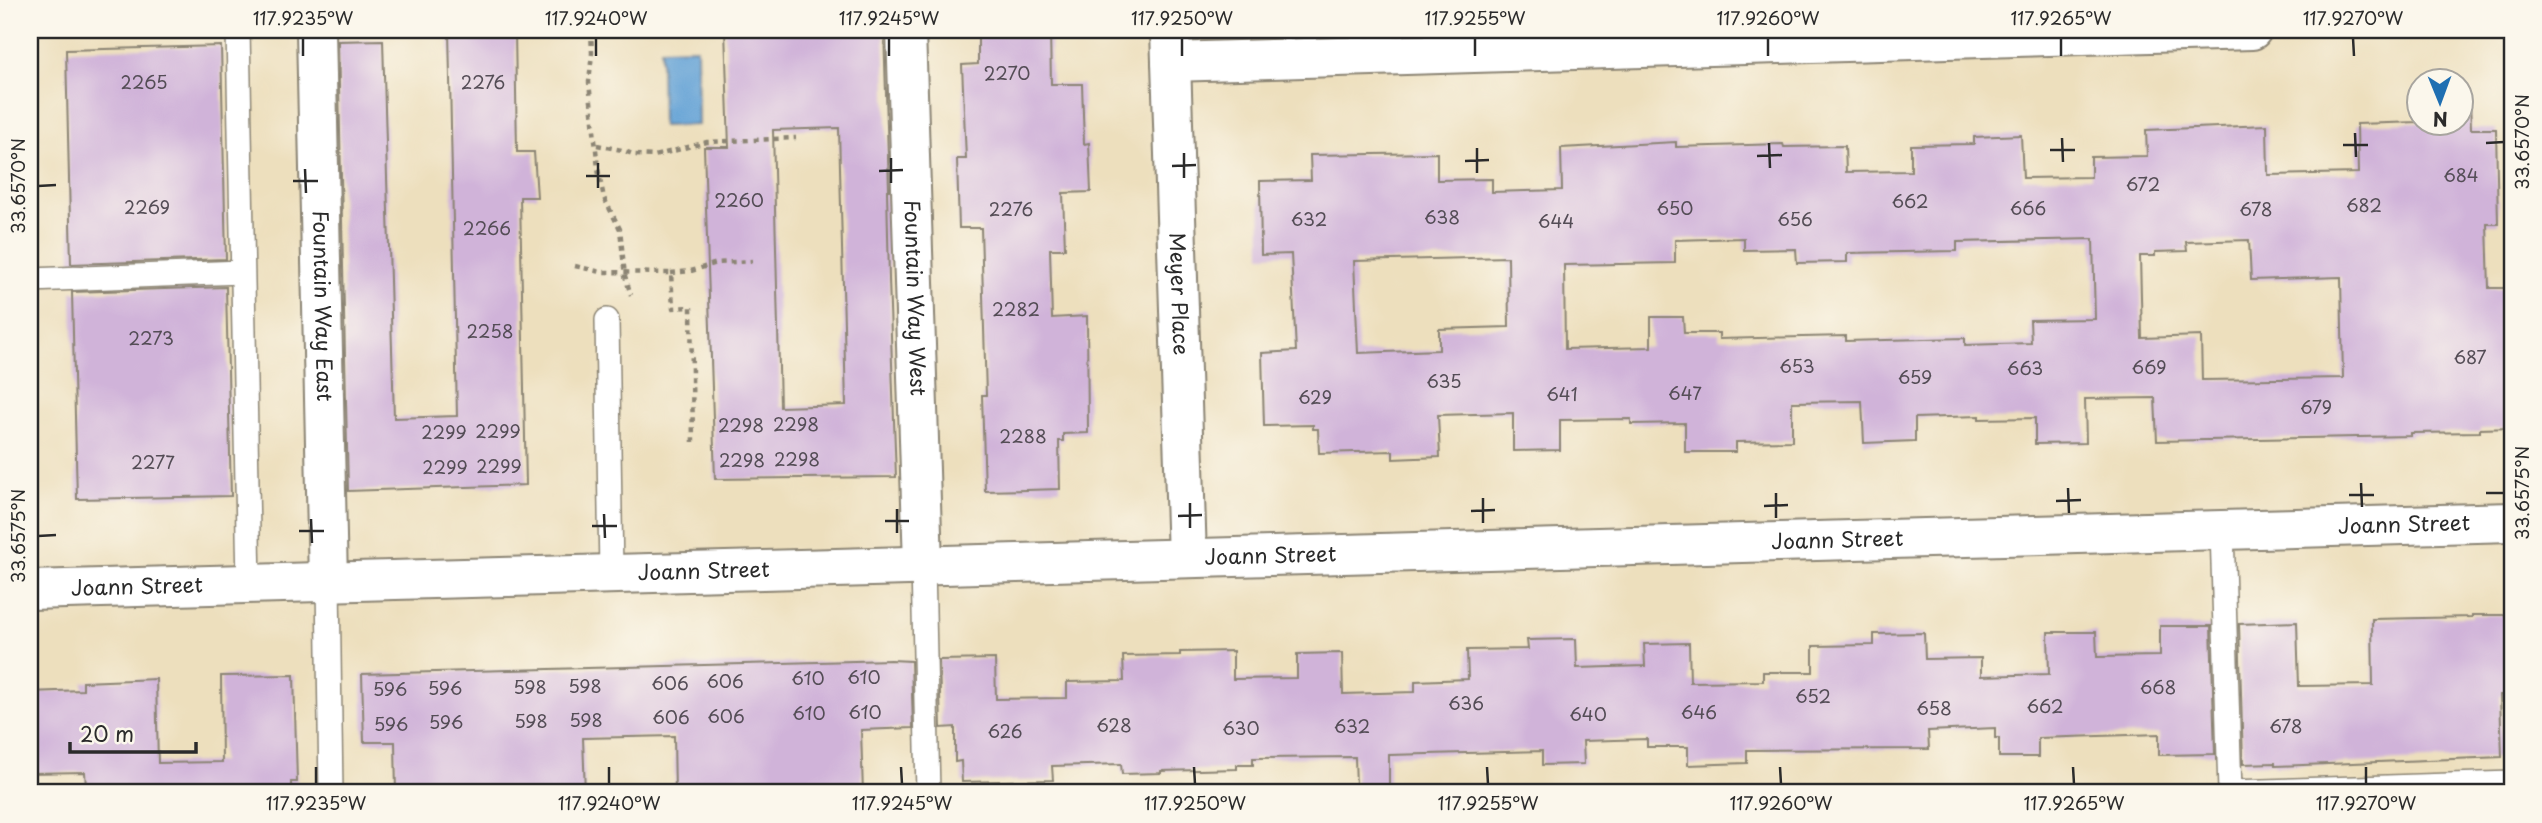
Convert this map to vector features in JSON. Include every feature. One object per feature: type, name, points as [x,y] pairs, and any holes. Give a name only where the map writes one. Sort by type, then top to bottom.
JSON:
[{"type":"street","name":"Fountain Way East","points":[[316,30],[328,582]]},
{"type":"street","name":"Fountain Way West","points":[[906,30],[923,565]]},
{"type":"street","points":[[1170,46],[2252,30]]},
{"type":"street","name":"Meyer Place","points":[[1170,46],[1187,558]]},
{"type":"street","name":"Joann Street","points":[[30,590],[2512,522]]},
{"type":"lane","points":[[238,30],[249,584]]},
{"type":"lane","points":[[30,279],[242,272]]},
{"type":"lane","points":[[607,320],[611,574]]},
{"type":"lane","points":[[2222,530],[2230,792],[2512,783]]},
{"type":"lane","points":[[923,565],[928,793]]},
{"type":"lane","points":[[328,582],[331,793]]},
{"type":"path","points":[[591,30],[589,82],[597,145],[597,169],[604,198],[620,229],[625,272],[633,300]]},
{"type":"path","points":[[597,145],[635,155],[654,156],[707,142],[796,138]]},
{"type":"path","points":[[575,266],[601,272],[671,272],[691,271],[717,263],[752,261]]},
{"type":"path","points":[[671,272],[673,307],[691,307],[693,442]]},
{"type":"water","points":[[697,48],[698,125],[662,126],[661,49]]},
{"type":"building","points":[[449,30],[515,30],[517,152],[534,152],[537,197],[520,197],[526,485],[348,491],[338,41],[383,40],[394,418],[457,416]]},
{"type":"building","points":[[725,30],[884,30],[896,477],[715,479],[704,147],[729,147]],"holes":[[[839,128],[846,405],[780,407],[773,130]]]},
{"type":"building","points":[[1050,30],[1051,84],[1082,84],[1084,144],[1089,143],[1091,192],[1063,193],[1065,249],[1050,249],[1052,318],[1087,316],[1088,433],[1063,434],[1063,441],[1059,441],[1060,489],[985,491],[982,395],[986,395],[981,228],[959,228],[957,159],[966,159],[962,65],[978,64],[978,32]]},
{"type":"building","points":[[221,46],[226,259],[71,264],[66,50]]},
{"type":"building","points":[[2406,122],[2406,136],[2476,136],[2476,129],[2496,129],[2498,224],[2487,224],[2489,288],[2512,288],[2512,428],[2480,429],[2480,432],[2411,433],[2411,436],[2157,441],[2155,398],[2085,399],[2086,443],[2035,444],[2035,418],[1979,419],[1979,416],[1915,418],[1915,441],[1864,443],[1862,401],[1792,402],[1792,441],[1736,442],[1736,452],[1685,452],[1685,423],[1631,424],[1631,419],[1560,420],[1560,450],[1513,451],[1513,413],[1438,415],[1440,457],[1393,459],[1393,451],[1319,453],[1318,429],[1313,429],[1313,425],[1264,426],[1262,353],[1296,351],[1291,254],[1261,255],[1260,181],[1311,180],[1310,155],[1437,153],[1437,180],[1492,179],[1492,192],[1562,190],[1561,148],[1676,142],[1676,147],[1783,144],[1784,147],[1845,146],[1846,172],[1911,171],[1911,145],[1974,144],[1974,137],[2021,135],[2023,178],[2091,177],[2091,157],[2147,156],[2146,130],[2267,125],[2268,175],[2358,173],[2357,124]],"holes":[[[1744,238],[1744,250],[1796,249],[1797,263],[1847,262],[1847,253],[1957,251],[1957,242],[2093,239],[2095,319],[2030,320],[2031,343],[1965,345],[1965,338],[1846,341],[1846,336],[1719,339],[1719,333],[1684,333],[1683,317],[1651,317],[1651,347],[1565,349],[1564,265],[1675,263],[1675,240]],[[2249,240],[2251,280],[2341,277],[2343,378],[2202,380],[2201,336],[2142,338],[2140,256],[2155,256],[2155,252],[2187,251],[2186,242]],[[1508,257],[1509,327],[1439,329],[1439,350],[1358,353],[1354,261]]]},
{"type":"building","points":[[226,287],[231,496],[77,499],[72,292]]},
{"type":"building","points":[[2512,615],[2512,695],[2500,695],[2502,757],[2275,766],[2275,763],[2243,764],[2239,624],[2297,622],[2299,686],[2373,685],[2372,619]]},
{"type":"building","points":[[2160,626],[2211,626],[2215,754],[2159,755],[2159,734],[2038,738],[2038,757],[1999,757],[1999,738],[1995,738],[1995,728],[1928,731],[1929,749],[1747,750],[1747,763],[1688,765],[1688,747],[1647,747],[1647,739],[1583,741],[1584,764],[1542,765],[1542,751],[1389,755],[1389,785],[1356,786],[1355,757],[1253,758],[1253,765],[1237,765],[1237,769],[1161,773],[1122,774],[1121,764],[1052,766],[1053,780],[962,782],[961,761],[955,762],[955,727],[941,728],[939,660],[995,659],[996,699],[1067,698],[1067,682],[1124,681],[1123,656],[1233,651],[1233,679],[1297,678],[1297,654],[1342,653],[1343,694],[1415,692],[1415,681],[1468,679],[1467,650],[1528,649],[1527,640],[1576,639],[1577,668],[1645,666],[1644,644],[1689,643],[1690,682],[1763,681],[1763,672],[1813,672],[1813,646],[1874,645],[1874,634],[1924,633],[1925,659],[1981,658],[1981,676],[2049,674],[2048,632],[2096,632],[2097,657],[2160,656]]},
{"type":"building","points":[[911,661],[913,728],[861,730],[863,793],[675,793],[674,736],[583,738],[585,793],[396,793],[395,742],[364,742],[362,674]]},
{"type":"building","points":[[294,675],[297,782],[291,782],[291,793],[90,793],[90,787],[86,787],[85,772],[30,773],[30,692],[83,690],[83,682],[156,679],[158,763],[222,762],[221,676]]}]
